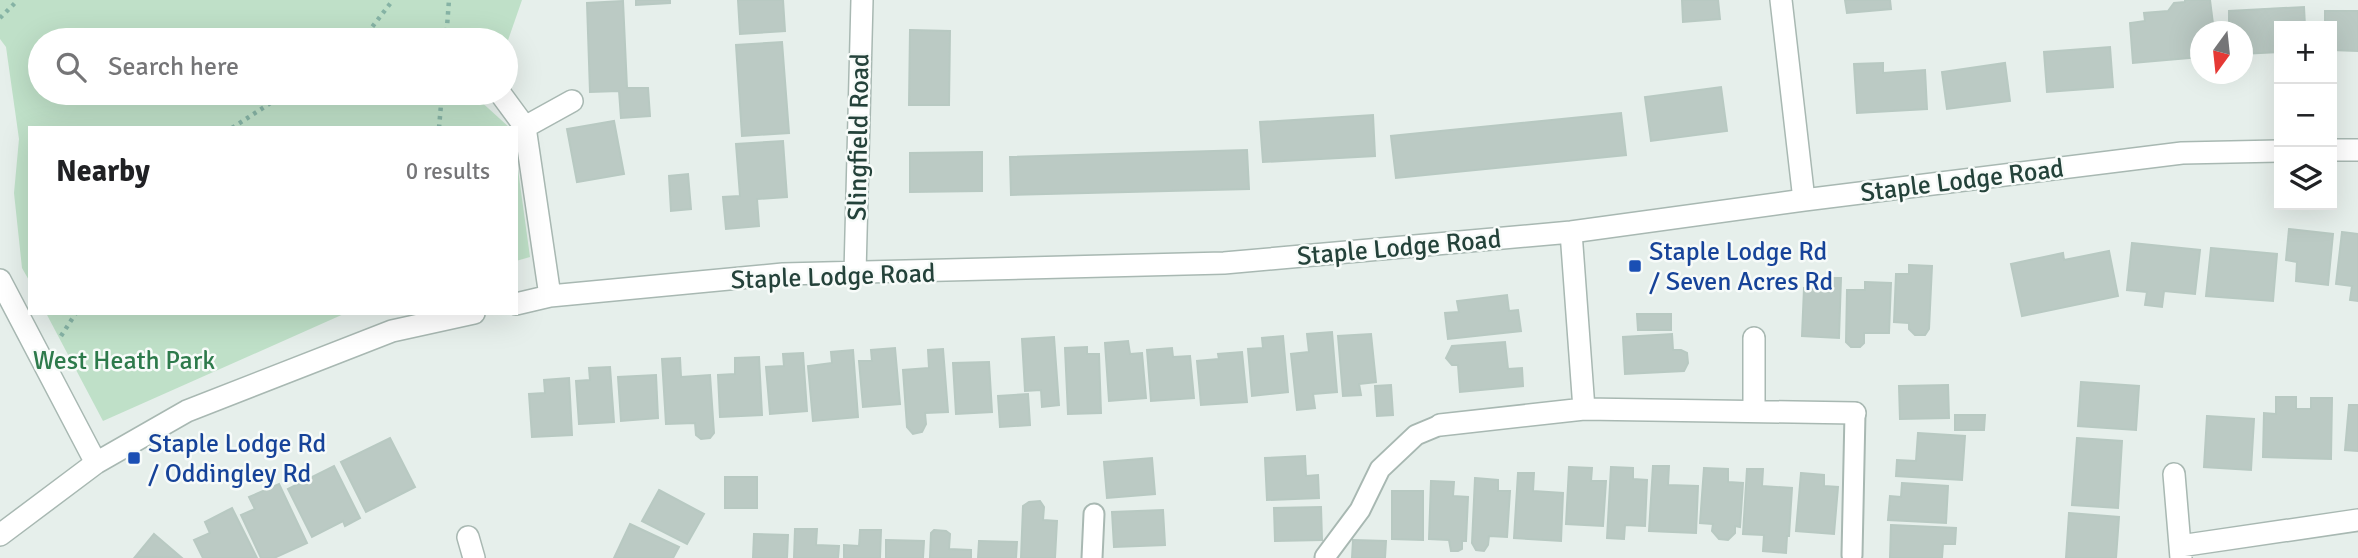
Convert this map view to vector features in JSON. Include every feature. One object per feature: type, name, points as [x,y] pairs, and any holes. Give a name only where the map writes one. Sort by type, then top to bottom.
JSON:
[{"type":"street","name":"Slingfield Road","points":[[855,273],[862,0]]},
{"type":"street","points":[[1781,0],[1804,200]]},
{"type":"street","points":[[525,127],[572,101]]},
{"type":"street","points":[[509,105],[525,127],[550,296]]},
{"type":"street","points":[[2337,150],[2358,149]]},
{"type":"street","name":"Staple Lodge Road","points":[[518,304],[550,296],[783,274],[1224,263],[1571,232],[2182,153],[2274,151]]},
{"type":"street","points":[[1571,232],[1584,409]]},
{"type":"street","points":[[0,280],[96,463]]},
{"type":"street","points":[[0,535],[96,463],[187,411],[392,331],[465,315]]},
{"type":"street","points":[[1754,338],[1754,410]]},
{"type":"street","points":[[1440,425],[1584,409],[1855,413]]},
{"type":"street","points":[[2174,474],[2180,552],[2358,520]]},
{"type":"street","points":[[468,537],[474,558]]},
{"type":"lane","points":[[1852,555],[1855,413]]},
{"type":"lane","points":[[1325,557],[1360,510],[1380,469],[1416,435],[1440,425]]},
{"type":"lane","points":[[1092,558],[1094,514]]},
{"type":"path","points":[[0,18],[18,0]]},
{"type":"path","points":[[371,28],[393,0]]},
{"type":"path","points":[[447,28],[449,0]]},
{"type":"path","points":[[235,126],[267,105]]},
{"type":"path","points":[[439,126],[441,105]]},
{"type":"green space","name":"West Heath Park","points":[[0,0],[522,0],[512,28],[28,28],[28,105],[485,105],[508,126],[28,126],[28,278],[22,268],[14,193],[19,139],[6,47],[0,39]]},
{"type":"green space","points":[[518,170],[530,257],[518,260]]},
{"type":"green space","name":"West Heath Park","points":[[47,315],[342,315],[103,421]]},
{"type":"building","points":[[636,0],[670,0],[670,3],[636,5]]},
{"type":"building","points":[[738,0],[783,0],[785,31],[740,34]]},
{"type":"building","points":[[1682,0],[1718,0],[1720,19],[1683,22]]},
{"type":"building","points":[[1845,0],[1890,0],[1891,9],[1847,13]]},
{"type":"building","points":[[2210,0],[2213,21],[2190,21],[2190,58],[2133,63],[2130,23],[2145,21],[2144,13],[2168,11],[2174,3]]},
{"type":"building","points":[[623,1],[627,88],[648,88],[650,116],[621,118],[619,91],[590,92],[587,3]]},
{"type":"building","points":[[2304,7],[2305,21],[2274,21],[2274,52],[2253,53],[2253,21],[2229,21],[2229,11]]},
{"type":"building","points":[[2325,11],[2358,11],[2358,51],[2337,50],[2337,21],[2325,21]]},
{"type":"building","points":[[910,30],[950,31],[949,105],[909,105]]},
{"type":"building","points":[[782,42],[789,133],[742,136],[736,45]]},
{"type":"building","points":[[2110,47],[2113,87],[2047,92],[2044,52]]},
{"type":"building","points":[[1883,63],[1883,73],[1925,70],[1927,109],[1857,113],[1854,64]]},
{"type":"building","points":[[2005,63],[2010,101],[1947,109],[1942,72]]},
{"type":"building","points":[[1721,87],[1727,131],[1651,141],[1645,97]]},
{"type":"building","points":[[1621,113],[1626,155],[1396,178],[1391,136]]},
{"type":"building","points":[[1373,115],[1375,156],[1263,162],[1260,122]]},
{"type":"building","points":[[614,121],[624,174],[577,182],[567,129]]},
{"type":"building","points":[[783,141],[787,197],[757,199],[759,226],[726,229],[723,197],[740,196],[736,144]]},
{"type":"building","points":[[1247,150],[1249,189],[1011,195],[1010,157]]},
{"type":"building","points":[[982,152],[982,191],[910,192],[910,153]]},
{"type":"building","points":[[688,174],[691,209],[671,211],[669,176]]},
{"type":"building","points":[[2289,229],[2333,234],[2328,285],[2296,281],[2297,262],[2286,260]]},
{"type":"building","points":[[2342,232],[2358,234],[2358,301],[2350,300],[2352,286],[2336,284]]},
{"type":"building","points":[[2132,243],[2200,250],[2195,294],[2164,291],[2162,307],[2145,305],[2147,292],[2127,290]]},
{"type":"building","points":[[2211,248],[2277,254],[2273,301],[2206,296]]},
{"type":"building","points":[[2109,251],[2118,296],[2022,316],[2011,264],[2063,253],[2064,260]]},
{"type":"building","points":[[1909,265],[1932,266],[1929,329],[1925,335],[1915,335],[1909,329],[1909,323],[1894,322],[1896,274],[1909,274]]},
{"type":"building","points":[[1817,278],[1841,278],[1839,338],[1802,336],[1804,288],[1817,289]]},
{"type":"building","points":[[1865,282],[1891,283],[1889,333],[1864,333],[1864,343],[1860,347],[1851,347],[1846,342],[1847,290],[1865,290]]},
{"type":"building","points":[[1507,295],[1509,311],[1518,310],[1521,331],[1448,339],[1445,313],[1459,312],[1457,301]]},
{"type":"building","points":[[1637,314],[1671,314],[1671,330],[1638,330]]},
{"type":"building","points":[[1332,332],[1337,392],[1313,394],[1315,408],[1297,410],[1291,354],[1309,352],[1307,334]]},
{"type":"building","points":[[1371,334],[1376,382],[1359,384],[1361,395],[1343,396],[1338,336]]},
{"type":"building","points":[[1672,334],[1673,350],[1687,353],[1688,363],[1684,371],[1625,374],[1623,337]]},
{"type":"building","points":[[1283,336],[1288,392],[1252,396],[1248,349],[1263,348],[1262,338]]},
{"type":"building","points":[[1054,337],[1059,405],[1042,407],[1041,390],[1025,391],[1022,339]]},
{"type":"building","points":[[1128,341],[1130,354],[1142,353],[1146,398],[1109,401],[1105,343]]},
{"type":"building","points":[[1505,342],[1508,369],[1522,368],[1523,386],[1460,392],[1458,365],[1452,365],[1446,358],[1452,346]]},
{"type":"building","points":[[1087,347],[1087,354],[1099,354],[1101,413],[1068,414],[1065,348]]},
{"type":"building","points":[[895,348],[900,404],[863,407],[859,361],[872,361],[871,350]]},
{"type":"building","points":[[1172,348],[1173,357],[1190,356],[1194,398],[1151,401],[1147,350]]},
{"type":"building","points":[[943,349],[948,412],[925,413],[926,424],[922,432],[913,434],[907,427],[903,370],[929,368],[928,350]]},
{"type":"building","points":[[853,350],[858,417],[813,421],[808,366],[832,363],[831,352]]},
{"type":"building","points":[[1242,352],[1247,402],[1201,405],[1197,361],[1219,359],[1218,354]]},
{"type":"building","points":[[803,353],[807,411],[770,414],[766,367],[784,366],[783,354]]},
{"type":"building","points":[[759,357],[762,415],[720,417],[718,375],[735,374],[735,358]]},
{"type":"building","points":[[680,358],[681,377],[710,375],[714,433],[710,438],[701,439],[696,435],[695,423],[666,424],[662,359]]},
{"type":"building","points":[[989,362],[992,412],[956,414],[953,363]]},
{"type":"building","points":[[610,367],[614,422],[579,424],[576,381],[590,380],[589,368]]},
{"type":"building","points":[[656,375],[658,418],[621,421],[618,377]]},
{"type":"building","points":[[569,378],[572,435],[532,437],[529,394],[545,393],[544,380]]},
{"type":"building","points":[[2081,382],[2139,386],[2136,430],[2078,426]]},
{"type":"building","points":[[1391,385],[1393,415],[1377,416],[1375,386]]},
{"type":"building","points":[[1948,385],[1949,418],[1900,419],[1899,386]]},
{"type":"building","points":[[1028,394],[1030,425],[1000,427],[998,396]]},
{"type":"building","points":[[2276,397],[2296,397],[2296,409],[2311,409],[2311,398],[2332,398],[2331,459],[2263,457],[2264,413],[2276,414]]},
{"type":"building","points":[[2349,405],[2358,405],[2358,451],[2345,450]]},
{"type":"building","points":[[1955,415],[1985,415],[1984,430],[1955,430]]},
{"type":"building","points":[[2207,416],[2254,419],[2251,470],[2204,467]]},
{"type":"building","points":[[1918,433],[1965,436],[1962,480],[1896,476],[1897,460],[1916,461]]},
{"type":"building","points":[[390,438],[415,487],[366,512],[341,462]]},
{"type":"building","points":[[2077,438],[2122,441],[2118,508],[2072,505]]},
{"type":"building","points":[[1305,456],[1306,476],[1318,475],[1319,498],[1267,500],[1265,458]]},
{"type":"building","points":[[1152,458],[1155,494],[1107,498],[1104,462]]},
{"type":"building","points":[[334,466],[360,518],[345,526],[343,521],[312,537],[288,489]]},
{"type":"building","points":[[1653,466],[1669,466],[1668,485],[1698,486],[1696,533],[1649,531]]},
{"type":"building","points":[[1569,467],[1592,468],[1591,481],[1606,481],[1603,526],[1566,524]]},
{"type":"building","points":[[1611,467],[1633,468],[1633,479],[1647,480],[1645,526],[1625,525],[1624,539],[1607,538]]},
{"type":"building","points":[[1704,468],[1728,469],[1728,482],[1743,483],[1740,527],[1735,526],[1735,533],[1728,540],[1719,539],[1712,531],[1713,524],[1700,523]]},
{"type":"building","points":[[1747,469],[1763,469],[1762,486],[1792,488],[1786,553],[1763,551],[1764,535],[1743,534]]},
{"type":"building","points":[[1518,473],[1534,473],[1533,491],[1563,493],[1561,541],[1514,538]]},
{"type":"building","points":[[1801,473],[1824,475],[1824,486],[1838,487],[1834,534],[1796,531]]},
{"type":"building","points":[[725,477],[757,477],[757,508],[725,508]]},
{"type":"building","points":[[1475,478],[1498,480],[1498,491],[1510,491],[1507,537],[1489,536],[1484,551],[1476,550],[1472,543]]},
{"type":"building","points":[[1431,481],[1454,482],[1453,496],[1468,497],[1466,541],[1462,541],[1462,549],[1458,551],[1451,551],[1449,540],[1429,539]]},
{"type":"building","points":[[1902,483],[1948,486],[1946,523],[1888,520],[1890,496],[1901,497]]},
{"type":"building","points":[[279,484],[307,543],[274,558],[261,558],[241,515],[255,509],[249,497]]},
{"type":"building","points":[[659,490],[704,514],[687,544],[642,521]]},
{"type":"building","points":[[1392,491],[1423,491],[1423,540],[1392,539]]},
{"type":"building","points":[[1040,501],[1044,507],[1043,520],[1057,521],[1055,558],[1021,558],[1023,506],[1029,502]]},
{"type":"building","points":[[1321,507],[1322,540],[1275,541],[1274,508]]},
{"type":"building","points":[[232,508],[257,558],[203,558],[194,540],[210,533],[205,522]]},
{"type":"building","points":[[1163,510],[1165,545],[1114,547],[1112,512]]},
{"type":"building","points":[[2069,513],[2119,517],[2116,558],[2066,558]]},
{"type":"building","points":[[630,524],[679,547],[673,558],[614,558]]},
{"type":"building","points":[[1891,525],[1956,528],[1955,544],[1943,544],[1942,558],[1890,558]]},
{"type":"building","points":[[795,529],[817,529],[816,545],[839,546],[838,558],[794,558]]},
{"type":"building","points":[[860,530],[881,530],[880,558],[844,558],[844,545],[859,546]]},
{"type":"building","points":[[934,530],[950,534],[949,549],[971,550],[971,558],[930,558],[931,533]]},
{"type":"building","points":[[154,534],[182,558],[135,557]]},
{"type":"building","points":[[754,534],[788,535],[787,558],[753,558]]},
{"type":"building","points":[[886,540],[924,541],[923,558],[886,558]]},
{"type":"building","points":[[1353,540],[1386,541],[1385,558],[1352,558]]},
{"type":"building","points":[[979,541],[1017,542],[1016,558],[978,558]]},
{"type":"place","name":"Staple Lodge Rd / Seven Acres Rd","points":[[1635,266]]},
{"type":"place","name":"Staple Lodge Rd / Oddingley Rd","points":[[134,458]]}]
